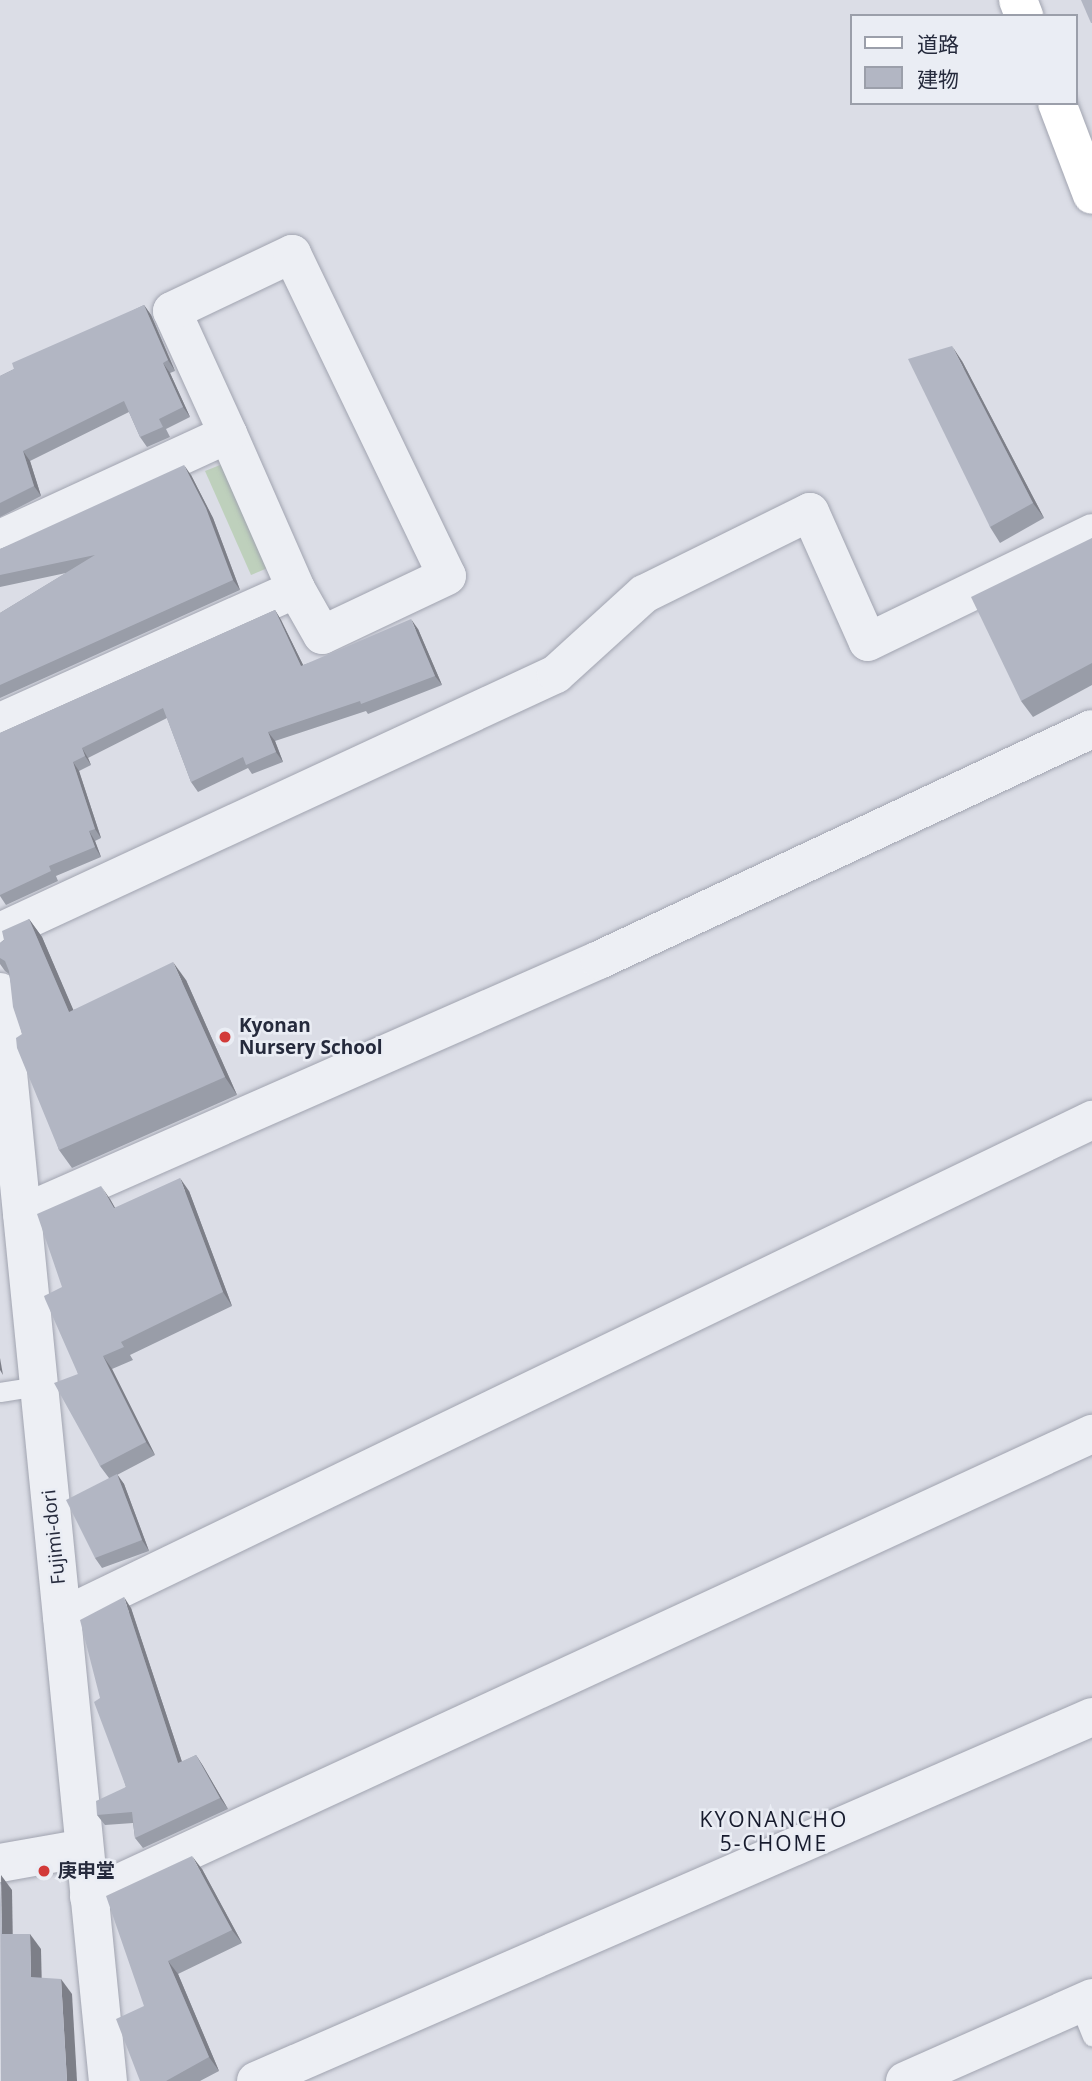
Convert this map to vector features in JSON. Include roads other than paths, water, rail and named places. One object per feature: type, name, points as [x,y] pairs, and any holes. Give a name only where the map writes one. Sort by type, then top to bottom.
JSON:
[{"type":"main road","points":[[1058,105],[1092,195]]},
{"type":"street","points":[[292,254],[447,576],[322,635],[296,589],[172,311],[292,254]]},
{"type":"street","points":[[0,539],[228,434]]},
{"type":"street","points":[[0,932],[556,674],[644,594],[810,512],[868,642],[1092,533]]},
{"type":"street","points":[[0,722],[296,589]]},
{"type":"street","points":[[22,1214],[599,960],[1092,729]]},
{"type":"street","name":"Fujimi-dori","points":[[0,992],[22,1214],[15,1304],[39,1386],[108,2081]]},
{"type":"street","points":[[62,1617],[1092,1120]]},
{"type":"street","points":[[89,1897],[1092,1434]]},
{"type":"street","points":[[256,2081],[1092,1717]]},
{"type":"street","points":[[0,1863],[84,1848]]},
{"type":"street","points":[[905,2081],[1088,2013]]},
{"type":"lane","points":[[0,1392],[39,1386]]},
{"type":"place","name":"Kyonan Nursery School","points":[[225,1037]]},
{"type":"place","name":"庚申堂","points":[[44,1871]]},
{"type":"district","name":"KYONANCHO 5-CHOME","points":[[774,1831]]}]
